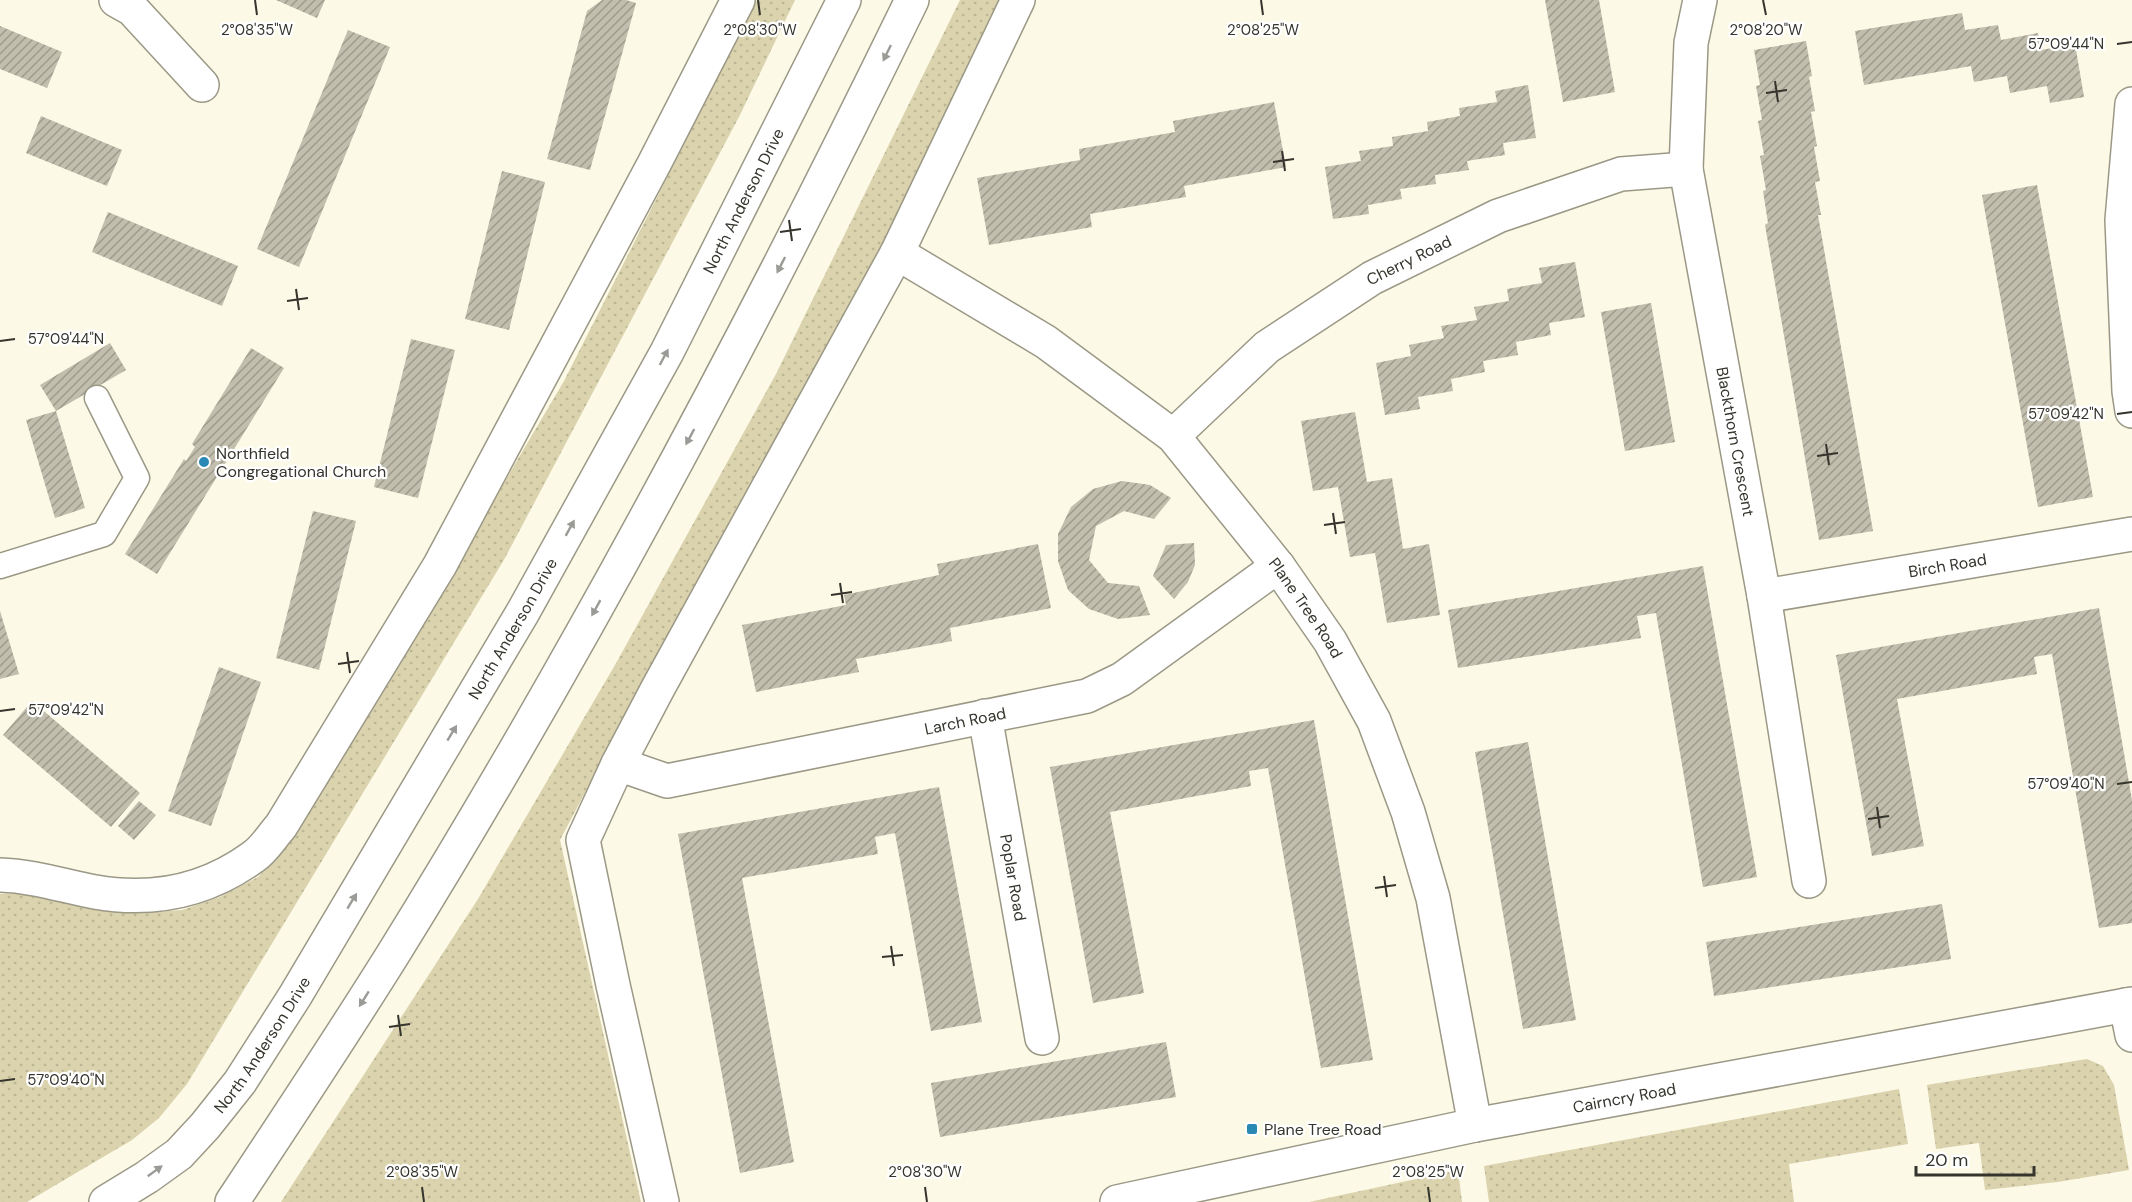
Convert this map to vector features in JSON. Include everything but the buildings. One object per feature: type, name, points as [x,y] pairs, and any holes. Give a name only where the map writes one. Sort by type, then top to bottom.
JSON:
[{"type":"street","points":[[116,0],[132,9],[202,85]]},
{"type":"street","points":[[0,875],[24,876],[96,892],[140,897],[177,893],[222,876],[255,856],[280,826],[440,565],[654,164],[738,0]]},
{"type":"street","name":"North Anderson Drive","points":[[106,1202],[147,1177],[178,1154],[205,1126],[240,1082],[295,996],[523,612],[661,362],[844,0]]},
{"type":"street","points":[[232,1202],[390,959],[577,643],[746,333],[912,0]]},
{"type":"street","points":[[662,1202],[583,840],[618,764],[897,253],[1018,0]]},
{"type":"street","name":"Blackthorn Crescent","points":[[1700,0],[1691,43],[1686,169],[1764,596],[1809,881]]},
{"type":"street","points":[[2132,104],[2122,220],[2129,391],[2132,411]]},
{"type":"street","name":"Cherry Road","points":[[1173,436],[1268,347],[1372,278],[1498,216],[1621,174],[1686,169]]},
{"type":"street","name":"Plane Tree Road","points":[[897,253],[1046,342],[1173,436],[1278,566],[1330,641],[1374,721],[1408,812],[1432,898],[1475,1125]]},
{"type":"street","name":"Birch Road","points":[[1764,596],[2132,534]]},
{"type":"street","name":"Larch Road","points":[[618,764],[667,781],[1087,696],[1122,679],[1278,566]]},
{"type":"street","name":"Poplar Road","points":[[985,716],[1042,1038]]},
{"type":"street","name":"Cairncry Road","points":[[1117,1202],[1475,1125],[2130,1015]]},
{"type":"lane","points":[[0,566],[104,534],[137,478],[97,398]]},
{"type":"shaded area","points":[[757,0],[795,0],[740,115],[505,558],[187,1084],[159,1118],[132,1140],[27,1202],[0,1202],[0,894],[21,893],[93,908],[142,913],[182,910],[220,897],[258,877],[294,838],[564,381]]},
{"type":"shaded area","points":[[960,0],[1001,0],[846,321],[645,679],[560,840],[641,1202],[281,1202],[478,899],[615,665],[776,374]]},
{"type":"shaded area","points":[[2087,1059],[2103,1066],[2114,1085],[2129,1170],[2058,1182],[1985,1190],[1979,1143],[1936,1149],[1927,1085]]},
{"type":"shaded area","points":[[1899,1089],[1908,1144],[1789,1164],[1794,1202],[1489,1202],[1484,1166]]},
{"type":"shaded area","points":[[1458,1170],[1462,1202],[1309,1202]]},
{"type":"place","name":"Northfield Congregational Church","points":[[204,462]]},
{"type":"place","name":"Plane Tree Road","points":[[1252,1129]]}]
